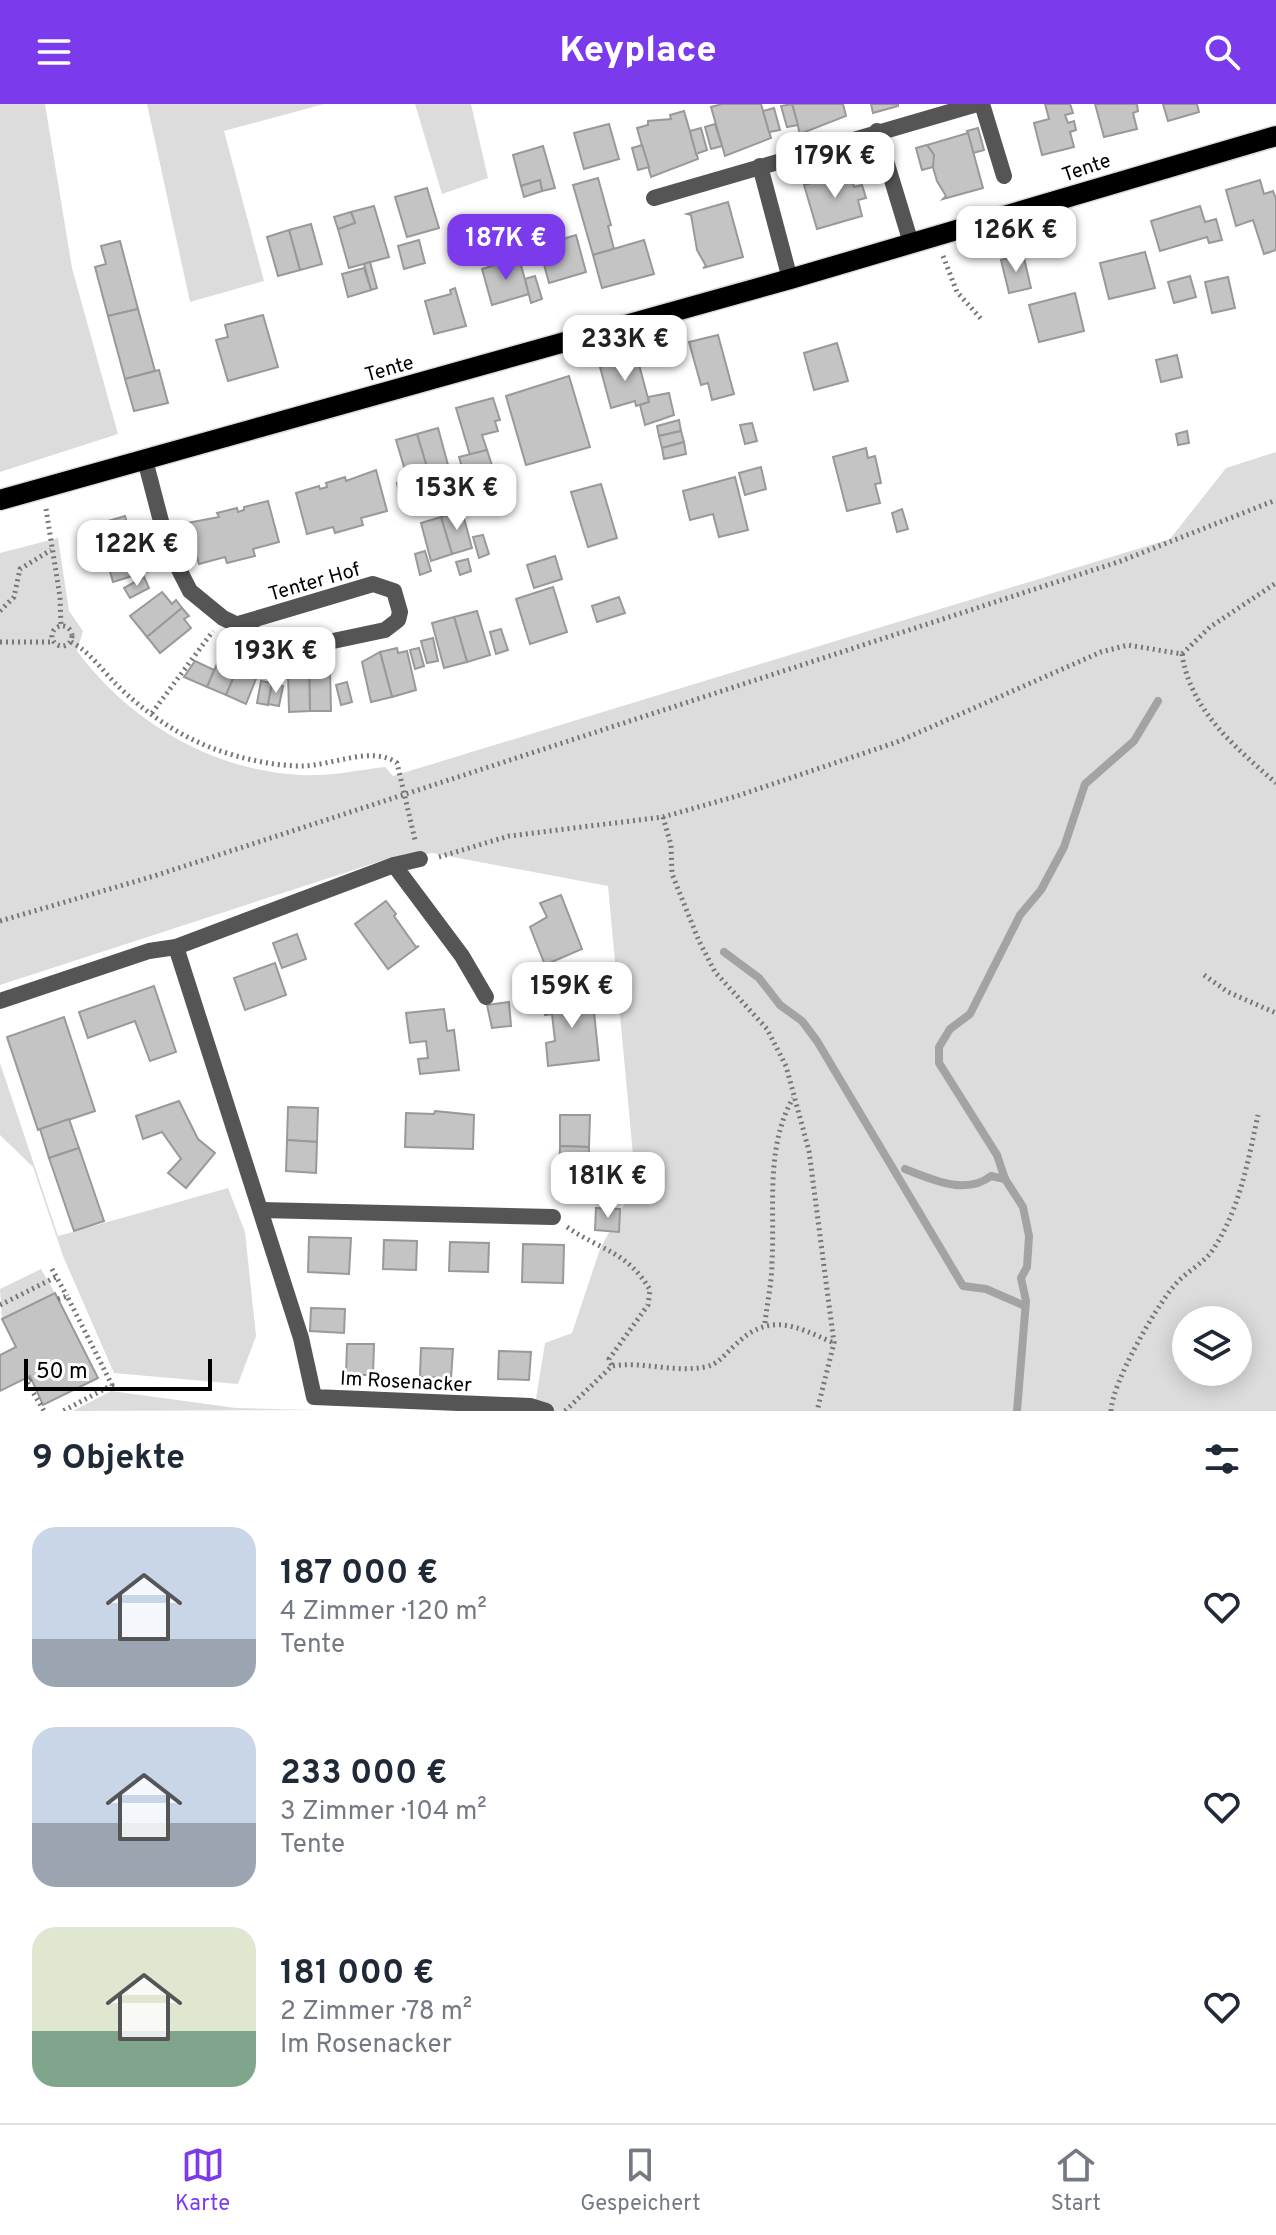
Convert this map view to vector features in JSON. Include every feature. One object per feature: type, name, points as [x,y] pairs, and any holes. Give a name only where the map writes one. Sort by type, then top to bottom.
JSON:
[{"type":"main road","name":"Tente","points":[[0,500],[790,279],[1276,136]]},
{"type":"street","points":[[654,198],[877,131],[980,104],[1004,176]]},
{"type":"street","points":[[877,131],[911,243]]},
{"type":"street","points":[[760,166],[790,279]]},
{"type":"street","name":"Tenter Hof","points":[[145,460],[168,548],[190,591],[229,621],[273,642],[314,645],[385,630],[398,620],[400,612],[394,591],[373,584],[229,621]]},
{"type":"street","points":[[0,1001],[149,951],[176,947],[394,865],[420,859]]},
{"type":"street","points":[[394,865],[462,956],[486,997]]},
{"type":"street","name":"Im Rosenacker","points":[[176,947],[301,1338],[314,1397],[530,1406],[546,1411]]},
{"type":"street","points":[[261,1210],[553,1217]]},
{"type":"path","points":[[937,236],[957,292],[982,320]]},
{"type":"path","points":[[0,921],[154,876],[1121,561],[1276,500]]},
{"type":"path","points":[[47,519],[60,597],[61,626]]},
{"type":"path","points":[[0,611],[14,597],[20,569],[51,550]]},
{"type":"path","points":[[1182,654],[1210,627],[1276,583]]},
{"type":"path","points":[[152,713],[229,621]]},
{"type":"path","points":[[53,642],[54,630],[61,626]]},
{"type":"path","points":[[61,626],[71,631],[71,642],[128,696],[191,739],[259,760],[302,766],[369,756],[390,758],[397,763],[406,792],[420,859],[433,859],[538,830],[663,817],[897,742],[1101,652],[1128,645],[1182,654]]},
{"type":"path","points":[[0,642],[53,642],[62,647],[71,642]]},
{"type":"path","points":[[1182,654],[1186,681],[1211,721],[1276,783]]},
{"type":"path","points":[[663,817],[671,845],[672,874],[699,941],[715,972],[767,1029],[786,1066],[809,1151],[834,1343],[817,1411]]},
{"type":"path","points":[[1204,975],[1228,992],[1276,1013]]},
{"type":"path","points":[[765,1323],[772,1262],[774,1163],[781,1119],[793,1098]]},
{"type":"path","points":[[1111,1411],[1128,1363],[1147,1327],[1174,1285],[1211,1253],[1230,1223],[1245,1175],[1258,1115]]},
{"type":"path","points":[[553,1217],[594,1246],[629,1260],[650,1290],[648,1305],[609,1359],[612,1366]]},
{"type":"path","points":[[52,1269],[112,1385],[63,1411]]},
{"type":"path","points":[[0,1305],[56,1277]]},
{"type":"path","points":[[58,1299],[67,1296]]},
{"type":"path","points":[[565,1411],[612,1366],[707,1366],[723,1359],[734,1346],[765,1323],[787,1324],[834,1343]]},
{"type":"path","points":[[31,1379],[27,1382],[44,1411]]},
{"type":"shaded area","points":[[0,104],[45,104],[72,268],[118,434],[0,472]]},
{"type":"shaded area","points":[[147,104],[324,104],[224,131],[264,281],[190,302]]},
{"type":"shaded area","points":[[415,104],[471,104],[488,178],[442,194]]},
{"type":"shaded area","points":[[1276,452],[1276,1411],[534,1411],[545,1343],[572,1333],[600,1249],[626,1201],[633,1155],[608,886],[432,853],[378,862],[0,985],[0,553],[58,538],[69,611],[83,631],[77,651],[122,700],[175,738],[235,764],[267,771],[321,775],[385,767],[393,776],[1170,539],[1226,468]]},
{"type":"shaded area","points":[[0,1063],[58,1236],[228,1188],[245,1232],[256,1336],[238,1384],[114,1373],[63,1256],[33,1167],[0,1135]]},
{"type":"shaded area","points":[[41,1269],[55,1293],[2,1319],[0,1289]]},
{"type":"shaded area","points":[[111,1391],[236,1408],[316,1410],[73,1411]]},
{"type":"building","points":[[761,104],[771,138],[725,156],[711,107]]},
{"type":"building","points":[[792,104],[843,104],[846,116],[800,134]]},
{"type":"building","points":[[792,104],[798,125],[787,127],[781,106]]},
{"type":"building","points":[[871,104],[898,104],[898,106],[873,113]]},
{"type":"building","points":[[1045,104],[1070,104],[1073,113],[1065,115],[1068,123],[1074,121],[1076,130],[1070,132],[1074,147],[1042,155],[1034,123],[1049,119]]},
{"type":"building","points":[[1095,104],[1137,104],[1138,111],[1133,113],[1137,129],[1104,137]]},
{"type":"building","points":[[1163,104],[1197,104],[1199,112],[1168,121]]},
{"type":"building","points":[[774,108],[780,130],[769,132],[763,111]]},
{"type":"building","points":[[684,111],[698,159],[651,177],[637,128],[648,125],[648,121],[671,119],[670,115]]},
{"type":"building","points":[[609,124],[619,159],[584,169],[574,133]]},
{"type":"building","points":[[715,124],[722,146],[711,149],[705,127]]},
{"type":"building","points":[[701,128],[707,150],[696,154],[690,131]]},
{"type":"building","points":[[978,128],[984,150],[973,153],[967,131]]},
{"type":"building","points":[[968,133],[983,188],[943,199],[946,196],[932,164],[934,155],[927,145]]},
{"type":"building","points":[[642,145],[649,167],[638,170],[632,148]]},
{"type":"building","points":[[927,145],[934,155],[933,167],[922,170],[916,148]]},
{"type":"building","points":[[543,146],[555,188],[542,191],[540,180],[521,186],[513,155]]},
{"type":"building","points":[[850,172],[854,187],[862,185],[866,198],[858,200],[862,216],[817,229],[804,185]]},
{"type":"building","points":[[598,178],[614,249],[593,255],[573,185]]},
{"type":"building","points":[[540,180],[542,191],[524,197],[521,186]]},
{"type":"building","points":[[1260,180],[1264,194],[1273,191],[1276,199],[1276,250],[1264,254],[1253,220],[1236,226],[1226,190]]},
{"type":"building","points":[[427,188],[439,228],[407,237],[395,197]]},
{"type":"building","points":[[728,202],[743,257],[703,268],[706,266],[697,250],[691,215],[687,214]]},
{"type":"building","points":[[374,206],[389,257],[349,268],[338,229],[355,223],[351,212]]},
{"type":"building","points":[[1200,206],[1205,222],[1216,219],[1222,240],[1209,243],[1207,237],[1160,251],[1151,221]]},
{"type":"building","points":[[351,212],[355,223],[338,229],[334,217]]},
{"type":"building","points":[[311,224],[322,264],[300,270],[289,230]]},
{"type":"building","points":[[289,230],[300,270],[278,276],[267,237]]},
{"type":"building","points":[[576,235],[586,272],[549,283],[539,246]]},
{"type":"building","points":[[419,240],[425,263],[404,269],[398,246]]},
{"type":"building","points":[[644,240],[654,274],[602,288],[593,255]]},
{"type":"building","points":[[120,241],[138,309],[108,316],[95,267],[106,264],[101,246]]},
{"type":"building","points":[[1145,252],[1155,288],[1109,299],[1100,263]]},
{"type":"building","points":[[1023,254],[1031,288],[1009,293],[1001,260]]},
{"type":"building","points":[[519,258],[529,294],[492,305],[482,269]]},
{"type":"building","points":[[370,262],[377,288],[371,290],[364,264]]},
{"type":"building","points":[[364,268],[371,290],[348,297],[342,274]]},
{"type":"building","points":[[535,276],[542,299],[531,303],[525,279]]},
{"type":"building","points":[[1190,276],[1196,297],[1174,303],[1168,282]]},
{"type":"building","points":[[1228,277],[1235,308],[1212,313],[1205,282]]},
{"type":"building","points":[[455,288],[466,326],[434,334],[425,301],[451,294],[450,290]]},
{"type":"building","points":[[1075,293],[1084,331],[1039,342],[1029,305]]},
{"type":"building","points":[[138,309],[155,371],[125,379],[108,316]]},
{"type":"building","points":[[263,315],[278,367],[228,381],[216,340],[228,337],[225,325]]},
{"type":"building","points":[[718,335],[734,394],[712,400],[708,383],[701,385],[689,342]]},
{"type":"building","points":[[837,343],[848,381],[814,390],[804,353]]},
{"type":"building","points":[[1177,355],[1182,377],[1161,382],[1156,360]]},
{"type":"building","points":[[637,357],[649,402],[636,406],[635,401],[611,408],[600,367]]},
{"type":"building","points":[[159,370],[168,403],[134,411],[125,379]]},
{"type":"building","points":[[569,376],[590,447],[526,465],[506,396]]},
{"type":"building","points":[[669,393],[674,415],[645,425],[640,405],[649,402],[648,397]]},
{"type":"building","points":[[493,398],[500,420],[495,421],[498,431],[482,435],[487,450],[470,455],[456,408]]},
{"type":"building","points":[[679,420],[681,431],[659,436],[657,426]]},
{"type":"building","points":[[752,423],[757,441],[745,444],[740,425]]},
{"type":"building","points":[[438,428],[448,465],[428,471],[417,434]]},
{"type":"building","points":[[681,431],[684,442],[662,448],[659,436]]},
{"type":"building","points":[[1187,431],[1189,443],[1178,445],[1176,434]]},
{"type":"building","points":[[417,434],[428,471],[407,477],[396,440]]},
{"type":"building","points":[[684,442],[686,454],[664,459],[662,448]]},
{"type":"building","points":[[866,448],[868,458],[875,456],[881,483],[875,484],[880,503],[847,511],[833,457]]},
{"type":"building","points":[[487,450],[497,481],[468,488],[459,457]]},
{"type":"building","points":[[761,467],[766,489],[745,495],[739,473]]},
{"type":"building","points":[[376,470],[387,511],[361,518],[363,525],[335,533],[333,527],[307,534],[296,493],[319,486],[320,489],[327,487],[326,483],[345,477],[346,481]]},
{"type":"building","points":[[735,477],[748,530],[719,537],[713,514],[690,520],[683,491]]},
{"type":"building","points":[[408,481],[413,502],[402,505],[397,483]]},
{"type":"building","points":[[601,484],[617,538],[588,547],[571,492]]},
{"type":"building","points":[[268,501],[279,542],[253,549],[255,556],[227,563],[225,557],[199,564],[187,523],[219,517],[217,513],[237,508],[238,512],[244,507]]},
{"type":"building","points":[[902,509],[908,529],[897,532],[892,513]]},
{"type":"building","points":[[462,511],[472,548],[452,554],[441,517]]},
{"type":"building","points":[[125,516],[128,526],[108,532],[105,522]]},
{"type":"building","points":[[441,517],[452,554],[431,561],[421,523]]},
{"type":"building","points":[[141,531],[152,549],[107,561],[101,541]]},
{"type":"building","points":[[483,535],[489,554],[479,558],[473,537]]},
{"type":"building","points":[[152,549],[152,570],[113,582],[107,561]]},
{"type":"building","points":[[425,551],[431,571],[420,575],[415,554]]},
{"type":"building","points":[[555,556],[562,579],[534,588],[527,565]]},
{"type":"building","points":[[468,559],[471,571],[460,575],[456,562]]},
{"type":"building","points":[[144,577],[149,588],[130,598],[124,588]]},
{"type":"building","points":[[553,587],[567,632],[530,644],[516,599]]},
{"type":"building","points":[[162,592],[172,604],[176,600],[182,608],[147,637],[130,616]]},
{"type":"building","points":[[619,597],[625,613],[597,622],[592,606]]},
{"type":"building","points":[[182,608],[189,616],[184,619],[191,628],[160,653],[147,637]]},
{"type":"building","points":[[477,611],[490,655],[467,662],[454,617]]},
{"type":"building","points":[[454,617],[467,662],[444,668],[432,623]]},
{"type":"building","points":[[501,629],[508,650],[496,654],[490,632]]},
{"type":"building","points":[[433,638],[438,661],[427,663],[421,641]]},
{"type":"building","points":[[397,648],[398,653],[407,651],[416,690],[392,697],[380,652]]},
{"type":"building","points":[[419,648],[424,666],[415,669],[410,650]]},
{"type":"building","points":[[234,649],[244,653],[226,695],[207,687],[223,650],[232,654]]},
{"type":"building","points":[[380,652],[392,697],[371,702],[362,662]]},
{"type":"building","points":[[244,653],[253,657],[251,662],[261,666],[246,704],[226,695]]},
{"type":"building","points":[[195,661],[214,670],[207,687],[184,677]]},
{"type":"building","points":[[319,664],[319,670],[330,670],[331,711],[310,711],[309,665]]},
{"type":"building","points":[[299,665],[309,665],[310,711],[289,712],[288,672],[299,671]]},
{"type":"building","points":[[261,681],[272,683],[268,705],[257,703]]},
{"type":"building","points":[[347,682],[352,702],[341,705],[336,685]]},
{"type":"building","points":[[272,684],[283,686],[279,706],[268,704]]},
{"type":"building","points":[[561,895],[582,949],[545,965],[530,927],[547,917],[540,903]]},
{"type":"building","points":[[386,901],[416,947],[419,946],[388,969],[355,924]]},
{"type":"building","points":[[297,934],[306,959],[282,968],[273,943]]},
{"type":"building","points":[[275,963],[286,995],[245,1010],[234,978]]},
{"type":"building","points":[[154,986],[176,1052],[150,1061],[135,1021],[88,1038],[79,1012]]},
{"type":"building","points":[[592,993],[599,1060],[548,1066],[546,1043],[555,1041],[552,1014],[545,1015],[544,998]]},
{"type":"building","points":[[509,1002],[511,1026],[492,1028],[487,1005]]},
{"type":"building","points":[[444,1009],[447,1031],[454,1030],[459,1070],[420,1074],[418,1059],[428,1058],[426,1041],[410,1043],[406,1013]]},
{"type":"building","points":[[64,1017],[95,1111],[38,1130],[7,1037]]},
{"type":"building","points":[[179,1101],[198,1139],[215,1153],[186,1188],[168,1173],[181,1159],[162,1132],[143,1139],[136,1116]]},
{"type":"building","points":[[288,1107],[318,1108],[317,1142],[287,1140]]},
{"type":"building","points":[[435,1111],[474,1115],[473,1149],[405,1147],[406,1113],[434,1114]]},
{"type":"building","points":[[560,1115],[590,1115],[589,1147],[560,1146]]},
{"type":"building","points":[[69,1119],[79,1148],[49,1158],[40,1129]]},
{"type":"building","points":[[287,1140],[317,1142],[316,1173],[286,1171]]},
{"type":"building","points":[[560,1146],[589,1147],[588,1179],[559,1178]]},
{"type":"building","points":[[79,1148],[104,1221],[74,1231],[49,1158]]},
{"type":"building","points":[[596,1208],[620,1209],[619,1232],[595,1230]]},
{"type":"building","points":[[309,1237],[351,1238],[349,1274],[308,1272]]},
{"type":"building","points":[[384,1240],[417,1241],[416,1270],[383,1269]]},
{"type":"building","points":[[450,1242],[489,1243],[488,1272],[449,1271]]},
{"type":"building","points":[[523,1244],[564,1245],[563,1283],[522,1282]]},
{"type":"building","points":[[55,1293],[98,1378],[43,1405],[30,1376],[0,1391],[0,1355],[16,1347],[2,1319]]},
{"type":"building","points":[[311,1308],[345,1309],[344,1333],[310,1331]]},
{"type":"building","points":[[347,1344],[374,1344],[373,1375],[346,1375]]},
{"type":"building","points":[[421,1348],[453,1349],[451,1378],[420,1377]]},
{"type":"building","points":[[499,1351],[531,1352],[529,1380],[498,1379]]},
{"type":"waterway","points":[[1017,1411],[1026,1301],[1021,1278],[1027,1267],[1029,1236],[1023,1207],[1005,1179],[997,1155],[939,1063],[939,1047],[950,1029],[970,1014],[1020,915],[1041,890],[1064,847],[1085,784],[1134,741],[1158,701]]},
{"type":"waterway","points":[[724,952],[759,978],[780,1005],[802,1021],[817,1041],[963,1286],[986,1289],[1025,1306]]},
{"type":"waterway","points":[[905,1169],[948,1184],[971,1185],[991,1176],[1005,1179]]}]
